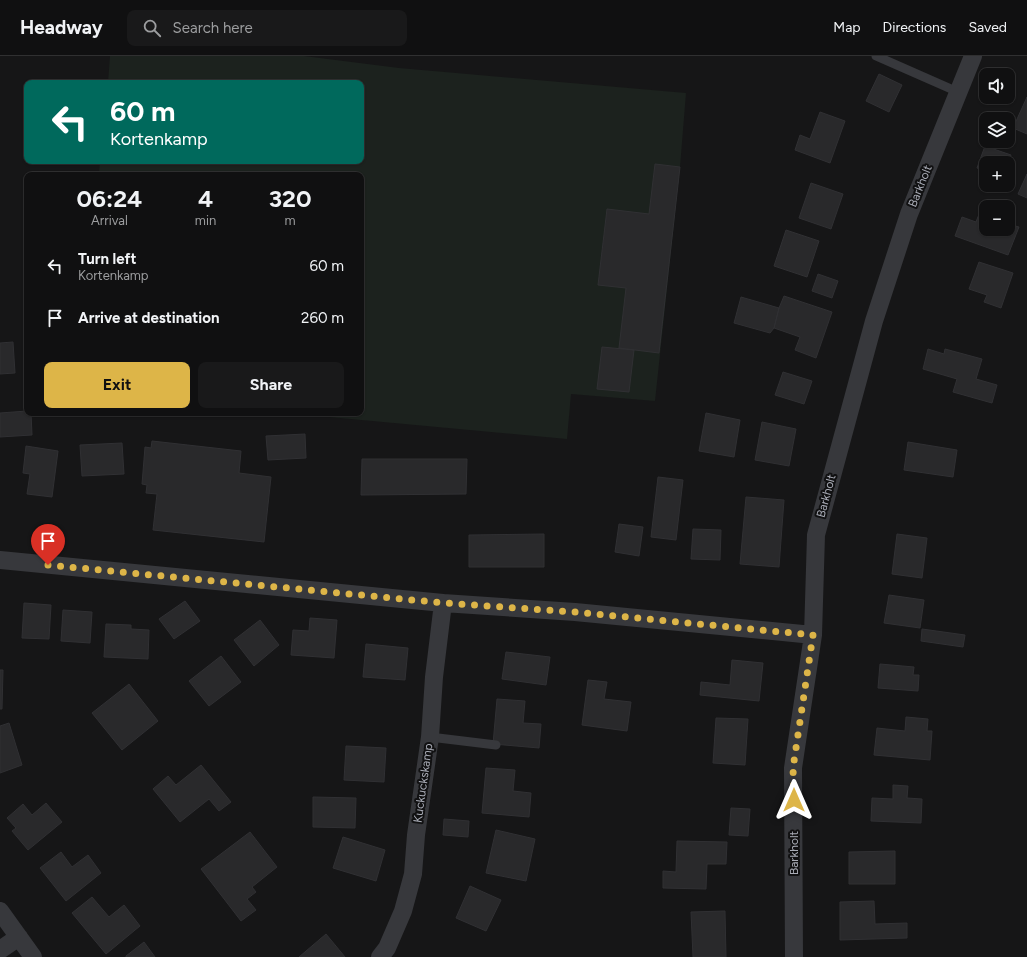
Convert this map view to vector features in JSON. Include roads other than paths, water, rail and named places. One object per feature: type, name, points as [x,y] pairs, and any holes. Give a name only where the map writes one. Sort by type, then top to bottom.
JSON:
[{"type":"street","name":"Barkholt","points":[[794,957],[793,768],[813,635],[816,535],[874,321],[909,214],[973,56]]},
{"type":"street","points":[[0,560],[444,603],[575,612],[813,635]]},
{"type":"street","name":"Kuckuckskamp","points":[[380,957],[386,948],[403,911],[413,874],[416,835],[430,737],[434,678],[444,603]]},
{"type":"street","points":[[0,912],[33,957]]},
{"type":"street","points":[[0,950],[18,937]]},
{"type":"lane","points":[[876,56],[958,92]]},
{"type":"lane","points":[[430,737],[496,745]]}]
